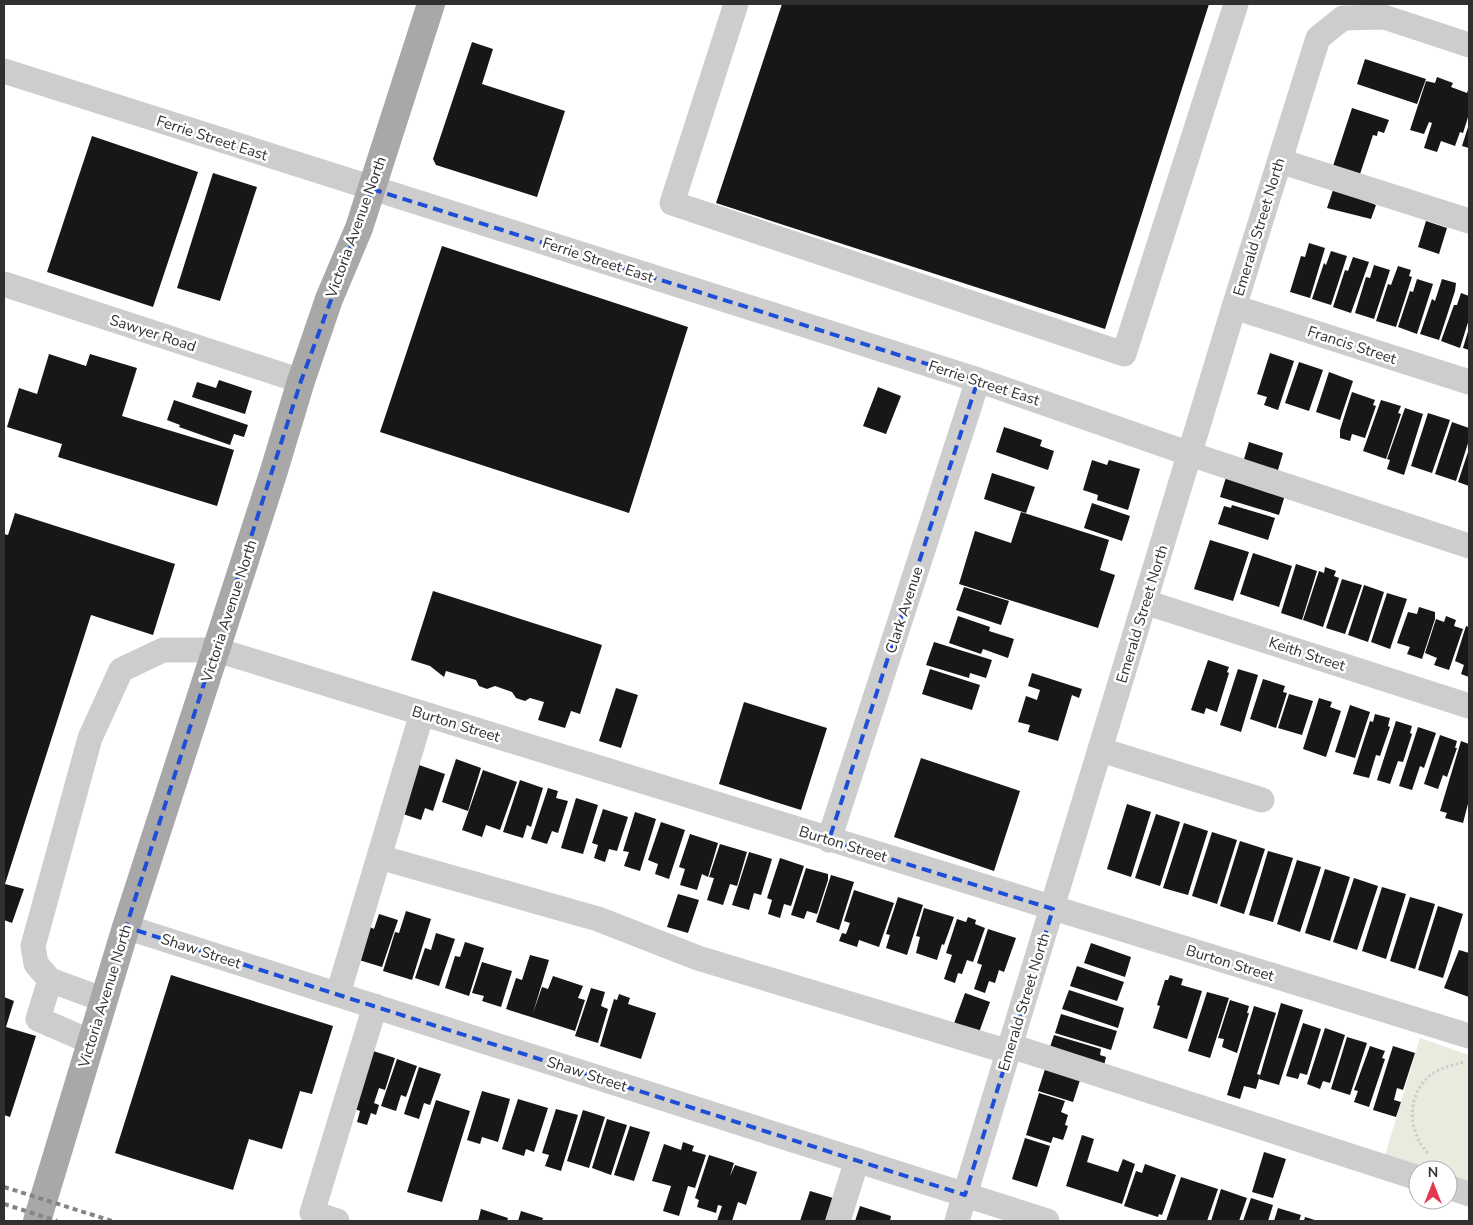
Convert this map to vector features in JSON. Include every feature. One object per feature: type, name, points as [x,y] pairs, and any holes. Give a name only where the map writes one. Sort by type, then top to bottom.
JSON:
[{"type":"main road","name":"Victoria Avenue North","points":[[36,1221],[126,927],[217,650],[301,381],[329,299],[359,228],[431,4]]},
{"type":"street","points":[[736,4],[672,203],[1124,354],[1236,4]]},
{"type":"street","name":"Emerald Street North","points":[[957,1221],[1234,307],[1318,38],[1343,18],[1384,16],[1469,45]]},
{"type":"street","name":"Ferrie Street East","points":[[4,71],[978,380],[1190,454],[1469,546]]},
{"type":"street","points":[[1280,161],[1469,221]]},
{"type":"street","name":"Sawyer Road","points":[[4,284],[301,381]]},
{"type":"street","name":"Francis Street","points":[[1234,307],[1469,382]]},
{"type":"street","name":"Clark Avenue","points":[[829,840],[978,380]]},
{"type":"street","name":"Keith Street","points":[[1145,602],[1469,706]]},
{"type":"street","name":"Burton Street","points":[[50,980],[36,964],[33,946],[90,738],[121,670],[163,650],[217,650],[1469,1036]]},
{"type":"street","points":[[338,994],[422,713]]},
{"type":"street","points":[[1101,750],[1262,800]]},
{"type":"street","points":[[379,858],[598,919],[698,958],[1010,1049],[1408,1175]]},
{"type":"street","name":"Shaw Street","points":[[126,927],[1047,1221]]},
{"type":"street","points":[[91,1042],[38,1019],[50,980],[104,1000]]},
{"type":"street","points":[[337,1221],[312,1213],[375,1006]]},
{"type":"street","points":[[838,1221],[857,1160]]},
{"type":"path","points":[[1429,1154],[1415,1134],[1412,1122],[1412,1109],[1416,1096],[1423,1083],[1434,1072],[1448,1066],[1469,1062]]},
{"type":"highlighted area","points":[[372,189],[978,380],[829,840],[1053,909],[965,1195],[126,927],[301,381]]},
{"type":"shaded area","points":[[1420,1038],[1469,1055],[1469,1189],[1458,1185],[1458,1160],[1408,1160],[1408,1167],[1384,1159]]},
{"type":"building","points":[[782,4],[1209,4],[1105,329],[716,203]]},
{"type":"building","points":[[472,42],[493,49],[482,84],[565,111],[537,197],[436,165],[433,159]]},
{"type":"building","points":[[1365,59],[1426,79],[1417,104],[1357,84]]},
{"type":"building","points":[[1437,77],[1453,83],[1451,87],[1467,93],[1469,87],[1469,114],[1463,133],[1460,132],[1455,146],[1441,141],[1437,152],[1424,148],[1432,123],[1429,122],[1424,134],[1410,130],[1426,81],[1435,83]]},
{"type":"building","points":[[1352,108],[1389,120],[1384,133],[1378,131],[1377,136],[1373,135],[1359,177],[1332,169]]},
{"type":"building","points":[[1469,124],[1469,148],[1462,146]]},
{"type":"building","points":[[92,136],[198,172],[153,307],[47,272]]},
{"type":"building","points":[[213,173],[257,187],[220,301],[177,288]]},
{"type":"building","points":[[1334,187],[1376,205],[1371,219],[1327,208]]},
{"type":"building","points":[[1426,221],[1447,228],[1439,254],[1418,247]]},
{"type":"building","points":[[1309,243],[1325,248],[1310,298],[1290,292],[1301,256],[1305,257]]},
{"type":"building","points":[[442,246],[688,327],[629,513],[380,432]]},
{"type":"building","points":[[1331,251],[1347,256],[1331,305],[1312,299],[1324,263],[1326,265]]},
{"type":"building","points":[[1353,257],[1369,262],[1351,313],[1333,307],[1345,270],[1348,271]]},
{"type":"building","points":[[1374,265],[1390,270],[1374,319],[1355,313],[1366,277],[1370,278]]},
{"type":"building","points":[[1398,266],[1411,270],[1409,276],[1412,277],[1396,327],[1376,321],[1388,284],[1391,285]]},
{"type":"building","points":[[1417,279],[1433,284],[1417,334],[1398,327],[1410,291],[1413,292]]},
{"type":"building","points":[[1442,279],[1456,283],[1439,340],[1420,334],[1432,299],[1435,301]]},
{"type":"building","points":[[1461,293],[1469,296],[1469,319],[1460,348],[1441,341],[1454,305],[1457,305]]},
{"type":"building","points":[[1469,328],[1469,350],[1463,348]]},
{"type":"building","points":[[1270,353],[1294,361],[1278,410],[1264,405],[1267,397],[1257,394]]},
{"type":"building","points":[[49,354],[86,366],[90,354],[137,368],[122,416],[234,450],[217,506],[58,457],[62,444],[7,427],[19,388],[37,394]]},
{"type":"building","points":[[1299,362],[1323,370],[1309,411],[1285,403]]},
{"type":"building","points":[[1329,372],[1353,381],[1340,420],[1316,412]]},
{"type":"building","points":[[219,380],[252,391],[245,414],[192,397],[197,382],[216,388]]},
{"type":"building","points":[[878,387],[901,396],[886,434],[863,426]]},
{"type":"building","points":[[1352,392],[1375,400],[1373,405],[1376,406],[1365,438],[1352,434],[1350,441],[1340,438],[1340,430]]},
{"type":"building","points":[[174,400],[248,425],[244,437],[234,434],[230,445],[179,427],[180,425],[167,420]]},
{"type":"building","points":[[1381,400],[1401,406],[1398,413],[1401,414],[1386,459],[1363,451]]},
{"type":"building","points":[[1405,408],[1423,414],[1404,475],[1387,469],[1390,460],[1387,459]]},
{"type":"building","points":[[1428,413],[1450,420],[1432,473],[1411,466]]},
{"type":"building","points":[[1452,422],[1469,428],[1469,440],[1456,481],[1435,474]]},
{"type":"building","points":[[1004,427],[1042,440],[1040,446],[1054,451],[1048,470],[996,452]]},
{"type":"building","points":[[1249,442],[1283,453],[1276,477],[1242,466]]},
{"type":"building","points":[[1469,449],[1469,486],[1458,482]]},
{"type":"building","points":[[1092,460],[1107,465],[1109,460],[1140,469],[1128,510],[1097,500],[1098,495],[1083,490]]},
{"type":"building","points":[[992,473],[1035,487],[1026,513],[984,499]]},
{"type":"building","points":[[1227,474],[1285,495],[1279,515],[1220,497]]},
{"type":"building","points":[[1092,503],[1130,516],[1122,541],[1084,528]]},
{"type":"building","points":[[1232,505],[1275,518],[1268,540],[1218,524],[1224,506],[1231,508]]},
{"type":"building","points":[[1021,512],[1109,540],[1100,570],[1115,575],[1098,628],[959,584],[975,531],[1011,543]]},
{"type":"building","points":[[15,513],[175,564],[153,635],[91,615],[5,884],[24,889],[12,923],[4,920],[4,534],[8,535]]},
{"type":"building","points":[[1210,540],[1249,552],[1233,601],[1194,589]]},
{"type":"building","points":[[1253,553],[1292,566],[1279,607],[1240,594]]},
{"type":"building","points":[[1296,564],[1317,571],[1302,620],[1281,613]]},
{"type":"building","points":[[1325,567],[1336,571],[1334,576],[1339,578],[1323,627],[1303,620],[1319,571],[1324,573]]},
{"type":"building","points":[[1342,579],[1362,585],[1345,634],[1326,628]]},
{"type":"building","points":[[1364,585],[1384,592],[1368,642],[1348,635]]},
{"type":"building","points":[[964,587],[1009,601],[1001,625],[956,610]]},
{"type":"building","points":[[433,591],[602,645],[580,714],[571,711],[565,728],[538,720],[544,702],[530,698],[525,701],[516,698],[512,692],[495,686],[487,689],[479,686],[476,680],[446,671],[444,677],[430,666],[411,660]]},
{"type":"building","points":[[1387,593],[1407,599],[1390,649],[1371,642]]},
{"type":"building","points":[[1419,607],[1435,612],[1435,619],[1422,659],[1407,654],[1410,647],[1397,643],[1408,612],[1417,614]]},
{"type":"building","points":[[958,616],[990,627],[989,631],[1014,639],[1008,658],[983,649],[981,654],[949,643]]},
{"type":"building","points":[[1446,616],[1456,620],[1454,626],[1463,629],[1449,670],[1434,665],[1437,658],[1425,653],[1436,619],[1444,622]]},
{"type":"building","points":[[1466,626],[1469,627],[1469,677],[1461,674],[1464,665],[1455,661]]},
{"type":"building","points":[[934,642],[992,660],[986,678],[970,673],[969,678],[926,665]]},
{"type":"building","points":[[1208,660],[1229,667],[1227,672],[1229,673],[1217,712],[1206,708],[1204,714],[1191,710]]},
{"type":"building","points":[[930,669],[980,685],[972,710],[922,694]]},
{"type":"building","points":[[1238,669],[1258,675],[1241,732],[1220,725]]},
{"type":"building","points":[[1032,673],[1082,689],[1079,698],[1072,695],[1058,741],[1028,732],[1030,725],[1018,722],[1026,696],[1037,700],[1040,690],[1028,686]]},
{"type":"building","points":[[1263,679],[1285,686],[1283,692],[1287,693],[1276,728],[1250,719]]},
{"type":"building","points":[[616,688],[638,695],[621,748],[599,741]]},
{"type":"building","points":[[1289,694],[1313,701],[1302,735],[1278,728]]},
{"type":"building","points":[[1319,698],[1332,702],[1330,707],[1341,711],[1326,757],[1303,749]]},
{"type":"building","points":[[744,702],[827,728],[801,810],[719,784]]},
{"type":"building","points":[[1350,705],[1370,712],[1355,758],[1335,752]]},
{"type":"building","points":[[1375,714],[1390,718],[1388,726],[1390,727],[1380,756],[1376,755],[1369,778],[1353,774],[1370,721],[1373,722]]},
{"type":"building","points":[[1396,721],[1412,726],[1410,733],[1412,734],[1403,762],[1398,761],[1390,784],[1377,780]]},
{"type":"building","points":[[1418,727],[1436,733],[1424,768],[1420,766],[1412,790],[1399,786]]},
{"type":"building","points":[[1440,735],[1457,741],[1455,748],[1457,748],[1447,777],[1443,775],[1438,789],[1424,784]]},
{"type":"building","points":[[1461,741],[1469,744],[1469,800],[1463,823],[1445,818],[1447,813],[1440,811]]},
{"type":"building","points":[[921,758],[1020,791],[994,871],[894,837]]},
{"type":"building","points":[[456,759],[481,768],[468,811],[442,802]]},
{"type":"building","points":[[419,765],[445,774],[433,811],[425,808],[421,820],[403,814]]},
{"type":"building","points":[[483,770],[517,782],[500,830],[486,825],[482,837],[462,830]]},
{"type":"building","points":[[520,780],[543,788],[531,827],[527,825],[523,838],[503,832]]},
{"type":"building","points":[[548,788],[558,791],[556,798],[568,801],[558,833],[552,831],[547,844],[531,839]]},
{"type":"building","points":[[576,798],[598,805],[583,854],[561,848]]},
{"type":"building","points":[[1127,804],[1151,812],[1131,877],[1107,869]]},
{"type":"building","points":[[603,809],[628,817],[617,851],[609,849],[605,862],[594,858],[598,845],[592,843]]},
{"type":"building","points":[[635,812],[656,819],[640,871],[624,866],[629,852],[623,851]]},
{"type":"building","points":[[1156,814],[1180,822],[1160,886],[1135,878]]},
{"type":"building","points":[[661,822],[685,830],[669,879],[655,874],[658,864],[648,860]]},
{"type":"building","points":[[1184,823],[1208,831],[1188,895],[1163,888]]},
{"type":"building","points":[[1212,832],[1237,840],[1217,904],[1192,896]]},
{"type":"building","points":[[690,834],[718,843],[708,877],[702,874],[697,890],[680,885],[685,869],[679,867]]},
{"type":"building","points":[[1240,841],[1265,849],[1244,914],[1220,906]]},
{"type":"building","points":[[720,844],[747,852],[737,886],[730,884],[723,905],[707,900],[714,878],[709,877]]},
{"type":"building","points":[[1268,851],[1293,858],[1273,922],[1249,915]]},
{"type":"building","points":[[749,852],[772,859],[761,895],[754,893],[749,910],[732,905]]},
{"type":"building","points":[[780,858],[804,866],[791,906],[784,904],[780,918],[768,914],[772,900],[767,898]]},
{"type":"building","points":[[1297,860],[1321,867],[1300,932],[1277,924]]},
{"type":"building","points":[[806,868],[828,874],[828,880],[817,914],[807,911],[804,919],[791,915]]},
{"type":"building","points":[[1325,869],[1350,877],[1330,941],[1305,933]]},
{"type":"building","points":[[831,875],[854,882],[839,930],[816,922]]},
{"type":"building","points":[[1354,878],[1378,886],[1357,950],[1333,942]]},
{"type":"building","points":[[1382,887],[1406,894],[1386,959],[1362,951]]},
{"type":"building","points":[[854,890],[894,903],[879,947],[859,940],[857,947],[839,941],[842,933],[846,934],[850,923],[844,921]]},
{"type":"building","points":[[678,894],[699,900],[688,933],[667,927]]},
{"type":"building","points":[[898,897],[923,905],[907,955],[886,948],[890,935],[886,934]]},
{"type":"building","points":[[1410,897],[1435,904],[1415,969],[1390,961]]},
{"type":"building","points":[[1438,906],[1463,914],[1443,978],[1418,970]]},
{"type":"building","points":[[924,908],[954,917],[937,960],[916,953],[920,937],[916,936]]},
{"type":"building","points":[[406,911],[431,919],[412,980],[383,971],[395,932],[399,933]]},
{"type":"building","points":[[379,914],[398,920],[382,967],[359,960],[370,927],[374,929]]},
{"type":"building","points":[[968,917],[976,920],[975,924],[985,928],[973,962],[967,960],[962,974],[958,973],[955,983],[944,979],[952,955],[946,953],[957,919],[966,922]]},
{"type":"building","points":[[988,929],[1016,938],[1004,972],[999,970],[995,983],[989,981],[985,993],[974,989],[982,965],[977,963]]},
{"type":"building","points":[[436,933],[455,939],[439,986],[415,978],[425,948],[431,950]]},
{"type":"building","points":[[465,942],[484,948],[469,996],[445,988],[455,956],[460,957]]},
{"type":"building","points":[[1091,943],[1131,957],[1125,977],[1084,963]]},
{"type":"building","points":[[1459,950],[1469,953],[1469,997],[1444,988]]},
{"type":"building","points":[[530,955],[549,960],[533,1013],[542,987],[548,989],[553,976],[583,986],[578,998],[585,1000],[575,1031],[506,1009],[516,978],[522,980]]},
{"type":"building","points":[[482,962],[512,971],[501,1007],[482,1001],[484,996],[472,993]]},
{"type":"building","points":[[1077,966],[1124,982],[1117,1001],[1070,986]]},
{"type":"building","points":[[171,975],[333,1026],[312,1094],[300,1091],[282,1149],[249,1139],[233,1190],[115,1153]]},
{"type":"building","points":[[1170,975],[1183,979],[1181,985],[1202,991],[1187,1039],[1153,1028],[1160,1006],[1157,1005],[1165,980],[1168,980]]},
{"type":"building","points":[[591,988],[605,992],[601,1006],[608,1009],[598,1043],[575,1036]]},
{"type":"building","points":[[1069,990],[1124,1008],[1118,1028],[1062,1009]]},
{"type":"building","points":[[1207,992],[1229,998],[1210,1058],[1188,1051]]},
{"type":"building","points":[[965,993],[990,1002],[977,1038],[952,1029]]},
{"type":"building","points":[[619,994],[630,998],[628,1004],[656,1013],[641,1059],[600,1046],[614,999],[617,1000]]},
{"type":"building","points":[[4,997],[14,1001],[6,1027],[36,1036],[10,1117],[4,1115]]},
{"type":"building","points":[[1230,1000],[1249,1006],[1247,1013],[1249,1013],[1237,1053],[1222,1047],[1224,1039],[1218,1038]]},
{"type":"building","points":[[1281,1003],[1303,1010],[1279,1085],[1259,1079]]},
{"type":"building","points":[[1254,1006],[1276,1013],[1257,1074],[1260,1075],[1256,1089],[1244,1086],[1240,1099],[1227,1095]]},
{"type":"building","points":[[1061,1014],[1117,1031],[1111,1050],[1055,1033]]},
{"type":"building","points":[[1303,1023],[1321,1029],[1307,1075],[1300,1073],[1298,1079],[1286,1076]]},
{"type":"building","points":[[1325,1028],[1345,1035],[1330,1083],[1323,1081],[1320,1089],[1307,1084]]},
{"type":"building","points":[[1054,1035],[1101,1049],[1100,1055],[1106,1057],[1103,1070],[1048,1053]]},
{"type":"building","points":[[1347,1037],[1367,1043],[1350,1095],[1331,1089]]},
{"type":"building","points":[[1370,1046],[1385,1051],[1382,1058],[1385,1059],[1369,1107],[1354,1102],[1358,1091],[1354,1090]]},
{"type":"building","points":[[1393,1046],[1415,1053],[1403,1090],[1397,1088],[1394,1100],[1401,1102],[1396,1117],[1373,1110]]},
{"type":"building","points":[[373,1051],[395,1058],[385,1090],[379,1088],[374,1103],[379,1105],[376,1115],[371,1113],[367,1125],[357,1122],[360,1111],[355,1109]]},
{"type":"building","points":[[397,1059],[417,1066],[406,1097],[401,1095],[396,1111],[381,1106]]},
{"type":"building","points":[[1046,1066],[1081,1077],[1073,1102],[1038,1091]]},
{"type":"building","points":[[419,1067],[441,1074],[430,1105],[424,1103],[419,1119],[404,1114]]},
{"type":"building","points":[[482,1091],[510,1099],[498,1142],[482,1137],[480,1144],[467,1140]]},
{"type":"building","points":[[1039,1093],[1065,1101],[1061,1112],[1068,1115],[1065,1125],[1068,1126],[1063,1140],[1053,1137],[1051,1143],[1026,1135]]},
{"type":"building","points":[[518,1099],[548,1108],[534,1152],[526,1149],[524,1156],[502,1149]]},
{"type":"building","points":[[436,1100],[470,1111],[442,1202],[407,1192]]},
{"type":"building","points":[[556,1109],[578,1115],[561,1171],[545,1166],[549,1155],[542,1153]]},
{"type":"building","points":[[583,1110],[605,1117],[589,1168],[567,1161]]},
{"type":"building","points":[[607,1119],[627,1125],[611,1175],[592,1168]]},
{"type":"building","points":[[630,1126],[650,1132],[634,1181],[614,1175]]},
{"type":"building","points":[[1082,1135],[1094,1139],[1087,1162],[1118,1172],[1123,1159],[1135,1164],[1122,1204],[1066,1186]]},
{"type":"building","points":[[1025,1138],[1050,1146],[1037,1187],[1012,1179]]},
{"type":"building","points":[[683,1142],[694,1146],[692,1151],[706,1155],[695,1188],[688,1186],[679,1216],[663,1211],[671,1186],[652,1181],[664,1144],[681,1150]]},
{"type":"building","points":[[1264,1152],[1286,1159],[1273,1198],[1252,1192]]},
{"type":"building","points":[[709,1155],[734,1163],[730,1176],[735,1165],[757,1172],[746,1205],[738,1202],[732,1221],[717,1221],[722,1206],[718,1205],[716,1213],[697,1207],[699,1200],[695,1198]]},
{"type":"building","points":[[1145,1164],[1176,1175],[1162,1215],[1159,1214],[1158,1217],[1124,1206],[1136,1171],[1142,1173]]},
{"type":"building","points":[[1181,1177],[1218,1189],[1207,1221],[1166,1221]]},
{"type":"building","points":[[1221,1189],[1247,1198],[1239,1221],[1211,1221]]},
{"type":"building","points":[[810,1191],[833,1198],[825,1221],[800,1221]]},
{"type":"building","points":[[1251,1198],[1273,1205],[1268,1221],[1243,1221]]},
{"type":"building","points":[[860,1206],[891,1216],[890,1221],[855,1221]]},
{"type":"building","points":[[1278,1208],[1301,1215],[1299,1221],[1274,1221]]},
{"type":"building","points":[[481,1209],[508,1218],[507,1221],[478,1221]]},
{"type":"building","points":[[521,1211],[543,1218],[542,1221],[518,1221]]},
{"type":"building","points":[[1305,1217],[1318,1221],[1304,1221]]},
{"type":"railway","points":[[4,1187],[112,1221]]},
{"type":"railway","points":[[4,1204],[57,1221]]}]
